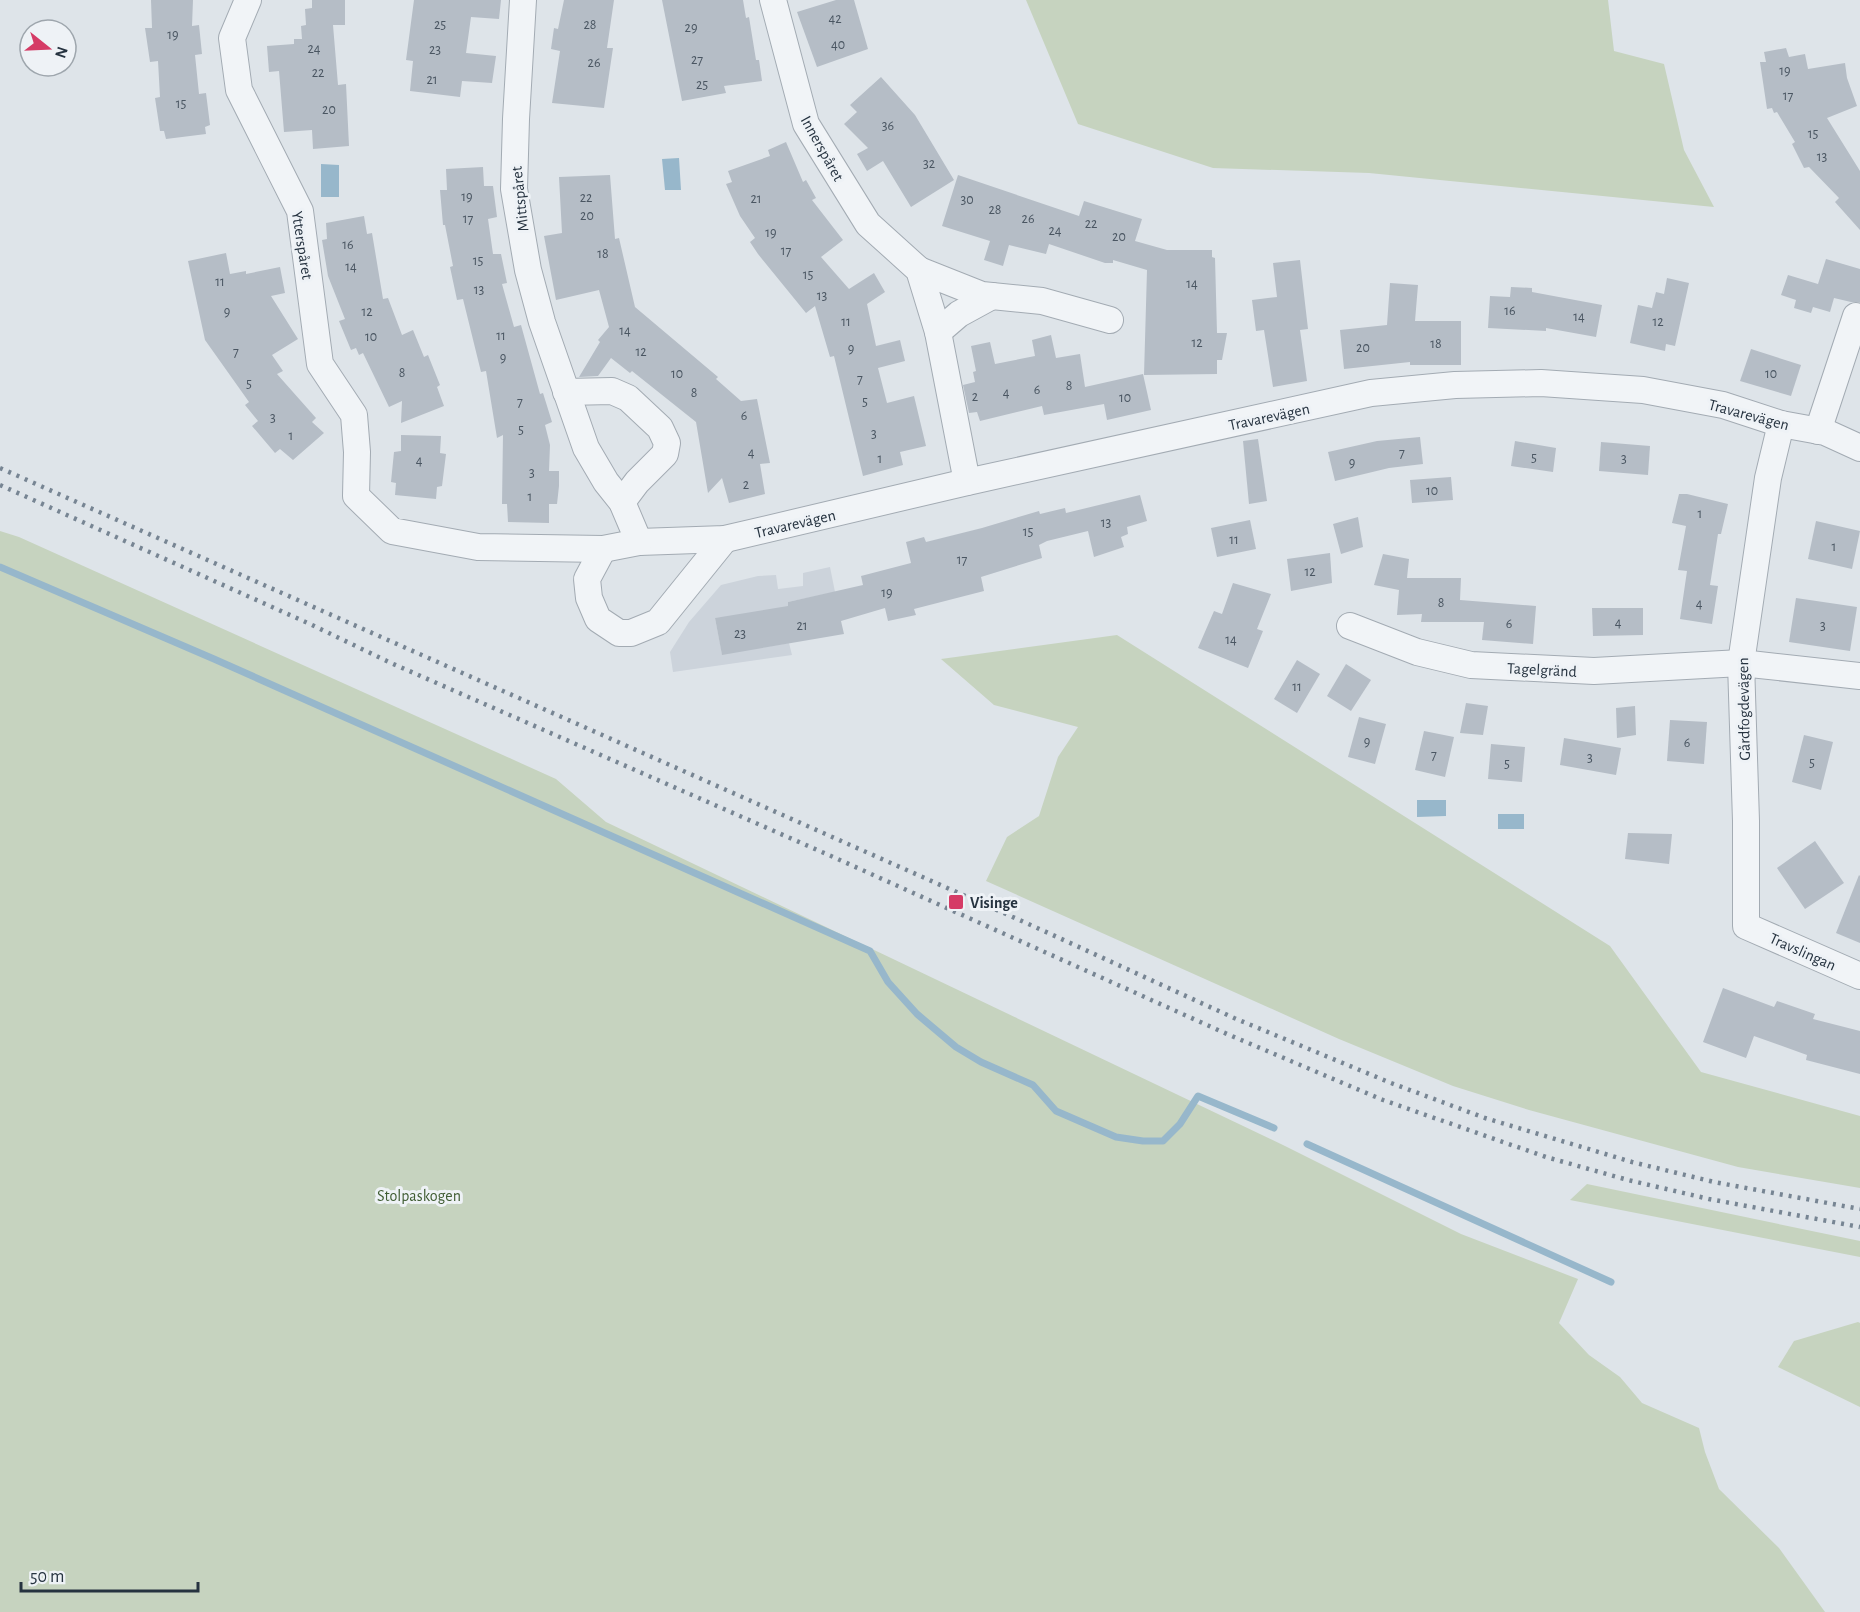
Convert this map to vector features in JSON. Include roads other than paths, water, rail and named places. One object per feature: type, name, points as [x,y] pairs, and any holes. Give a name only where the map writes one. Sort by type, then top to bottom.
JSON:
[{"type":"street","name":"Ytterspåret","points":[[248,0],[232,38],[239,90],[300,211],[320,364],[354,415],[357,452],[356,496]]},
{"type":"street","name":"Mittspåret","points":[[523,0],[514,189],[528,270],[543,322],[586,448],[606,482],[622,502],[639,542]]},
{"type":"street","name":"Innerspåret","points":[[773,0],[806,124],[868,224],[919,270],[982,295],[1042,302],[1110,320]]},
{"type":"street","points":[[919,270],[938,332],[967,482]]},
{"type":"street","points":[[938,332],[960,314],[992,296]]},
{"type":"street","points":[[1818,431],[1856,316]]},
{"type":"street","name":"Travarevägen","points":[[356,496],[392,531],[478,547],[603,549],[639,542],[725,539],[967,482],[1371,393],[1455,385],[1541,383],[1643,390],[1723,405],[1781,424],[1818,431],[1860,448]]},
{"type":"street","points":[[566,392],[612,391],[628,398],[660,428],[667,443],[665,454],[637,482],[622,502]]},
{"type":"street","name":"Gårdfogdevägen","points":[[1746,926],[1746,821],[1741,663],[1768,478],[1781,424]]},
{"type":"street","points":[[603,549],[587,579],[589,598],[598,619],[619,633],[631,633],[658,622],[725,539]]},
{"type":"street","name":"Tagelgränd","points":[[1350,626],[1417,652],[1472,665],[1594,671],[1741,663]]},
{"type":"street","points":[[1741,663],[1860,676]]},
{"type":"street","name":"Travslingan","points":[[1746,926],[1860,976]]},
{"type":"water","points":[[679,158],[681,190],[665,190],[662,159]]},
{"type":"water","points":[[321,164],[339,165],[339,197],[321,197]]},
{"type":"water","points":[[1417,800],[1446,800],[1446,816],[1417,817]]},
{"type":"water","points":[[1498,814],[1524,814],[1524,829],[1498,829]]},
{"type":"waterway","points":[[0,567],[214,659],[870,951],[888,982],[917,1014],[956,1047],[981,1062],[1033,1085],[1056,1111],[1116,1137],[1163,1141],[1180,1124],[1198,1096],[1274,1128]]},
{"type":"waterway","points":[[1307,1144],[1611,1282]]},
{"type":"railway","points":[[0,468],[1033,926],[1234,1018],[1391,1083],[1485,1118],[1632,1162],[1714,1182],[1860,1209]]},
{"type":"railway","points":[[0,485],[310,624],[391,663],[831,856],[1227,1034],[1383,1100],[1546,1157],[1628,1180],[1709,1199],[1860,1227]]},
{"type":"place","name":"Visinge","points":[[956,902]]},
{"type":"park label","name":"Stolpaskogen","points":[[419,1195]]}]
